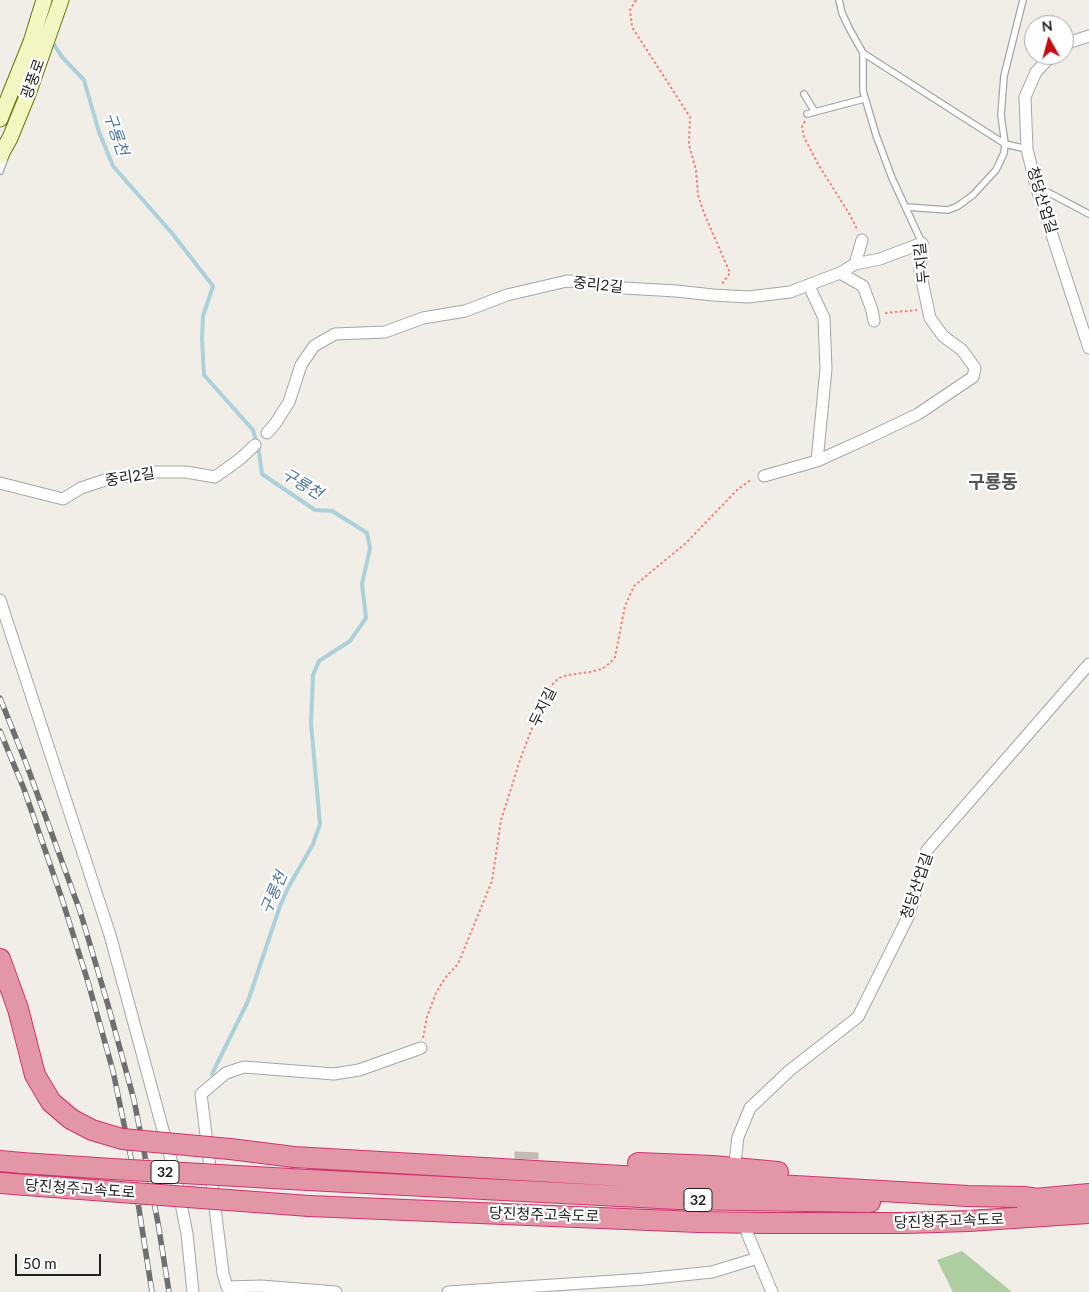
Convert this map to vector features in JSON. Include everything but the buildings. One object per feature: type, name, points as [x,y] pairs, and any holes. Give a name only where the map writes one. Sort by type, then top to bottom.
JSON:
[{"type":"highway","points":[[0,959],[18,1010],[35,1075],[51,1102],[71,1119],[92,1130],[122,1139],[293,1152],[713,1166],[770,1171],[866,1189],[1038,1199]]},
{"type":"highway","name":"당진청주고속도로","points":[[0,1161],[308,1180],[678,1199],[804,1202],[943,1202],[1038,1199],[1089,1194]]},
{"type":"highway","name":"당진청주고속도로","points":[[0,1183],[25,1188],[133,1196],[188,1196],[309,1206],[698,1222],[960,1221],[1089,1213]]},
{"type":"highway","points":[[0,1192],[25,1188]]},
{"type":"main road","name":"광풍로","points":[[0,119],[31,42],[44,0]]},
{"type":"main road","name":"광풍로","points":[[0,156],[10,138],[28,94],[61,0]]},
{"type":"street","points":[[1074,41],[1089,36]]},
{"type":"street","name":"청당산업길","points":[[1043,65],[1036,72],[1025,98],[1027,149],[1036,186],[1089,348]]},
{"type":"street","points":[[855,264],[862,240]]},
{"type":"street","name":"중리2길","points":[[266,433],[275,424],[289,402],[301,365],[314,346],[335,334],[384,332],[423,318],[465,312],[507,295],[567,281],[713,296],[748,297],[790,292],[840,273],[855,264],[880,259],[922,243]]},
{"type":"street","name":"두지길","points":[[764,476],[817,461],[918,414],[973,377],[975,368],[962,350],[942,336],[930,318],[920,271],[922,243]]},
{"type":"street","points":[[840,273],[863,286],[873,318]]},
{"type":"street","points":[[809,286],[824,318],[826,370],[817,461]]},
{"type":"street","name":"중리2길","points":[[0,482],[63,499],[81,488],[111,478],[155,472],[186,472],[214,477],[240,459],[254,445]]},
{"type":"street","points":[[0,600],[110,935],[176,1178],[187,1234],[193,1292]]},
{"type":"street","name":"청당산업길","points":[[735,1162],[738,1137],[750,1108],[789,1071],[858,1017],[909,916],[927,850],[1089,664]]},
{"type":"street","points":[[336,1292],[261,1286],[227,1287],[223,1274],[201,1094],[226,1072],[244,1067],[334,1074],[359,1070],[421,1048]]},
{"type":"street","points":[[747,1233],[772,1292]]},
{"type":"street","points":[[448,1292],[644,1279],[712,1272],[758,1258]]},
{"type":"lane","name":"두지길","points":[[839,0],[842,13],[863,53],[864,99],[876,135],[892,178],[922,243]]},
{"type":"lane","points":[[906,207],[948,210],[958,206],[973,195],[996,170],[1004,153],[1005,144],[1001,115],[1004,76],[1023,0]]},
{"type":"lane","points":[[863,53],[1005,144],[1027,149]]},
{"type":"lane","points":[[804,94],[815,112]]},
{"type":"lane","points":[[807,114],[864,99]]},
{"type":"lane","points":[[0,171],[3,167],[10,138]]},
{"type":"lane","points":[[1036,186],[1089,214]]},
{"type":"lane","points":[[254,445],[266,433]]},
{"type":"path","points":[[636,0],[630,10],[632,27],[690,117],[689,145],[696,170],[698,195],[704,214],[730,273],[713,296]]},
{"type":"path","points":[[807,114],[802,127],[804,137],[818,164],[850,215],[862,240]]},
{"type":"path","points":[[873,318],[908,310],[917,310],[930,318]]},
{"type":"path","name":"두지길","points":[[421,1048],[426,1017],[436,993],[445,978],[458,964],[492,881],[501,820],[520,760],[543,699],[551,686],[559,678],[602,669],[610,663],[615,657],[625,606],[634,586],[686,543],[738,489],[751,480],[764,476]]},
{"type":"green space","points":[[962,1251],[1012,1292],[953,1292],[937,1260]]},
{"type":"waterway","name":"구룡천","points":[[51,40],[62,57],[84,80],[99,132],[113,166],[171,232],[213,286],[203,316],[204,375],[253,430],[262,474],[315,510],[332,511],[367,533],[370,548],[362,584],[366,618],[350,641],[319,661],[313,675],[311,723],[320,824],[313,844],[280,906],[248,1001],[212,1074]]},
{"type":"railway","points":[[0,698],[80,911],[108,1005],[134,1100],[158,1223],[169,1292]]},
{"type":"railway","points":[[0,731],[24,789],[62,899],[113,1071],[131,1158],[152,1292]]},
{"type":"district","name":"구룡동","points":[[993,482]]}]
